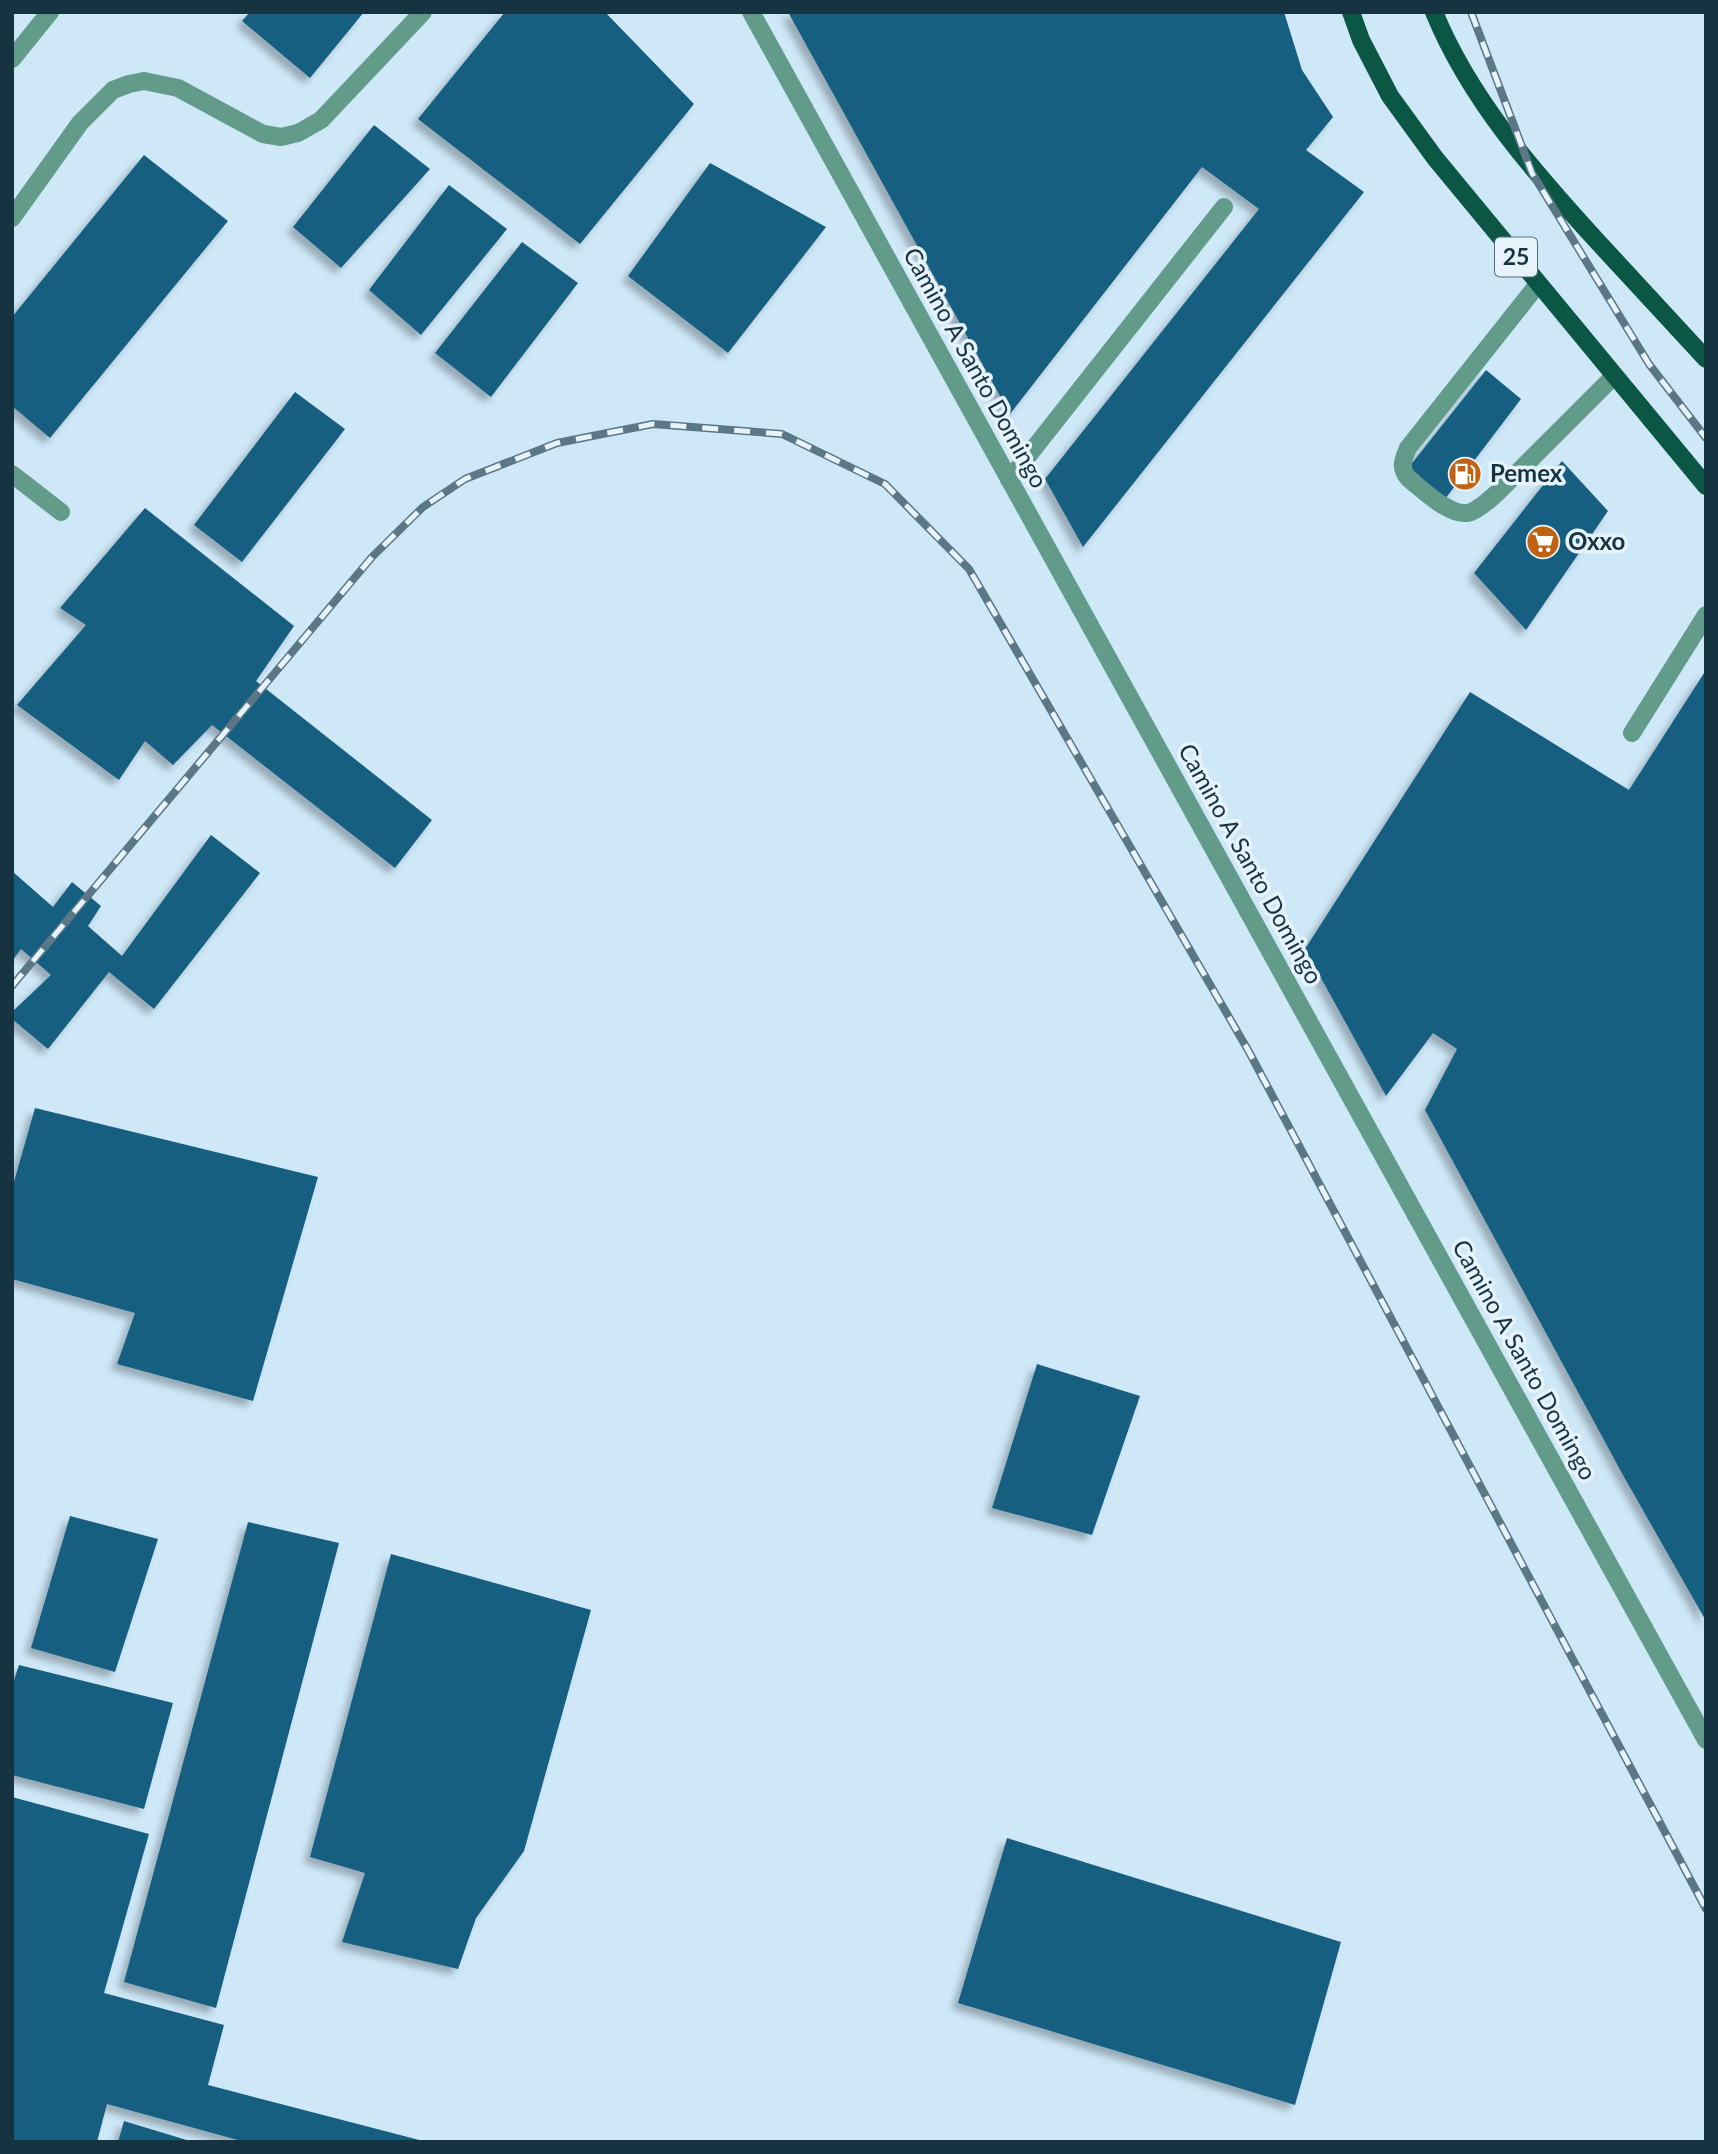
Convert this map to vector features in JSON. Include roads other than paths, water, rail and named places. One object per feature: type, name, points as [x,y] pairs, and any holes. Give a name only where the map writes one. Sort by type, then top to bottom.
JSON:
[{"type":"main road","name":"25","points":[[1351,12],[1361,40],[1390,96],[1435,159],[1706,486]]},
{"type":"main road","points":[[1434,12],[1443,35],[1468,79],[1502,130],[1556,196],[1706,359]]},
{"type":"street","points":[[12,59],[50,12]]},
{"type":"street","points":[[12,218],[80,123],[113,90],[144,81],[178,88],[263,134],[281,137],[298,133],[321,120],[423,12]]},
{"type":"street","name":"Camino A Santo Domingo","points":[[751,12],[1706,1740]]},
{"type":"street","points":[[1009,480],[1224,207]]},
{"type":"street","points":[[1538,284],[1408,448],[1402,465],[1403,472],[1452,511],[1461,514],[1471,512],[1498,492],[1614,376]]},
{"type":"street","points":[[12,474],[61,512]]},
{"type":"street","points":[[1632,733],[1706,615]]},
{"type":"railway","points":[[1471,12],[1532,173],[1649,364],[1706,438]]},
{"type":"railway","points":[[12,986],[372,557],[423,507],[465,479],[557,443],[653,424],[782,434],[885,484],[969,569],[1248,1050],[1706,1909]]},
{"type":"place","name":"Pemex","points":[[1465,474]]},
{"type":"place","name":"Oxxo","points":[[1543,542]]}]
